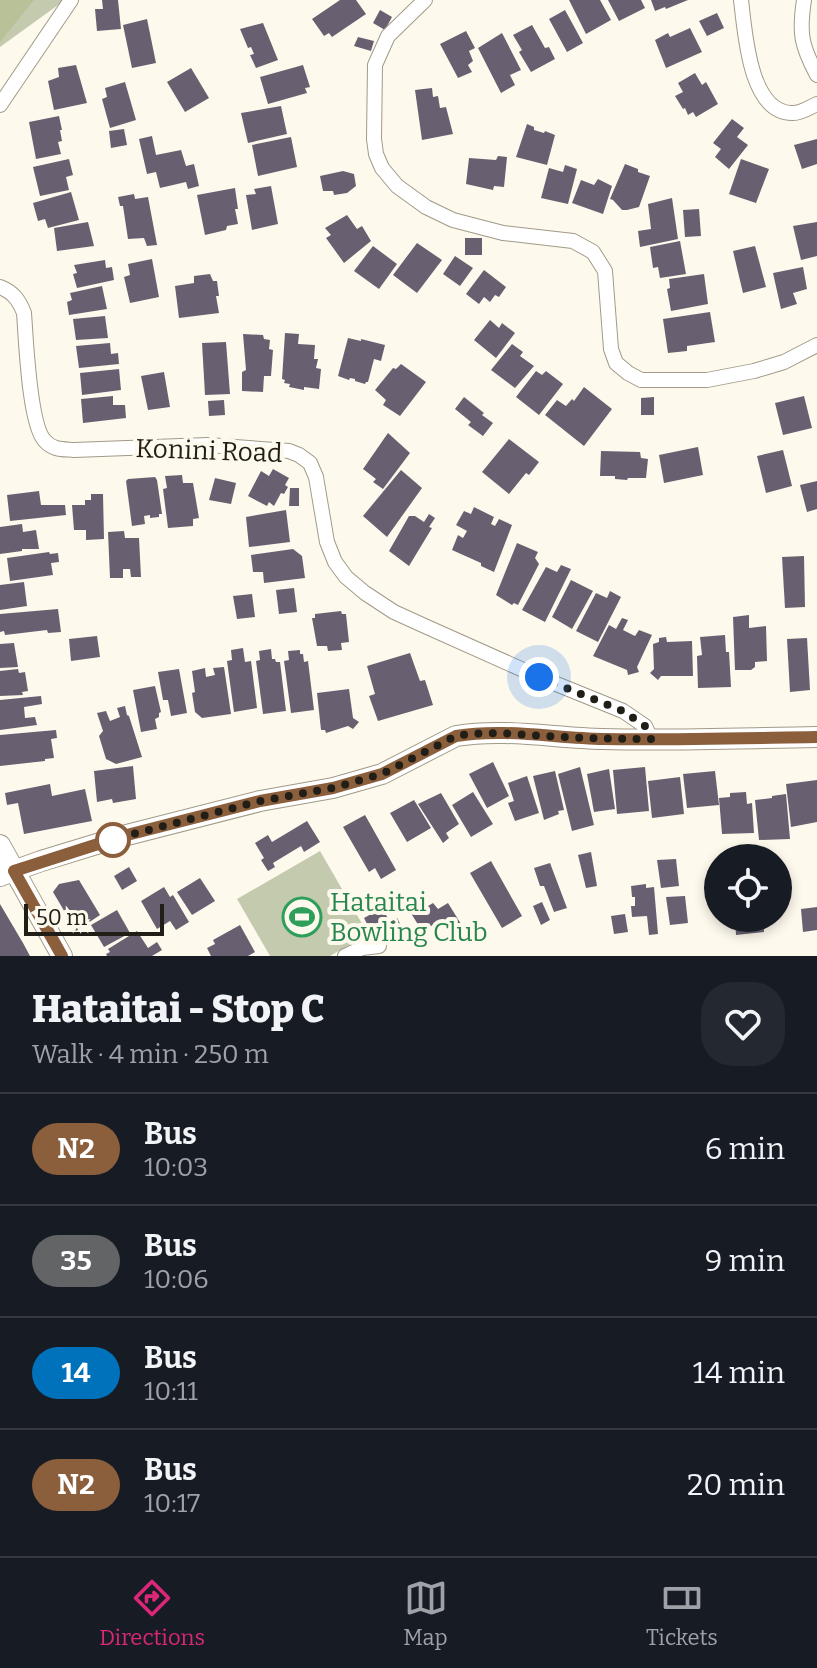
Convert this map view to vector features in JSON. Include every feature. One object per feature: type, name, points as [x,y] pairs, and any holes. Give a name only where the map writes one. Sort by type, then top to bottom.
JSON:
[{"type":"street","points":[[0,105],[71,0]]},
{"type":"street","points":[[425,0],[388,36],[375,65],[376,154],[382,168],[397,186],[426,207],[453,220],[503,233],[573,241],[593,252],[605,271],[611,349],[616,363],[641,380],[707,380],[754,371],[784,362],[817,345]]},
{"type":"street","points":[[741,0],[749,55],[762,94],[775,107],[793,113],[817,104]]},
{"type":"street","points":[[804,0],[800,25],[802,38],[817,75]]},
{"type":"street","name":"Konini Road","points":[[0,287],[12,293],[24,313],[29,380],[38,429],[52,447],[74,450],[208,445],[289,451],[299,455],[310,463],[316,477],[327,542],[335,562],[346,577],[365,593],[394,612],[623,711],[645,726],[651,739]]},
{"type":"street","points":[[7,873],[123,836],[382,774],[456,736],[500,733],[694,740],[817,737]]},
{"type":"street","points":[[0,845],[7,873],[62,956]]},
{"type":"street","points":[[345,956],[362,948],[379,946]]},
{"type":"green space","points":[[0,0],[65,0],[0,47]]},
{"type":"green space","points":[[0,0],[34,0],[0,42]]},
{"type":"green space","name":"Hataitai Bowling Club","points":[[320,851],[368,934],[330,956],[270,956],[237,899]]},
{"type":"building","points":[[102,0],[118,0],[121,29],[97,31],[95,9],[103,9]]},
{"type":"building","points":[[340,0],[356,0],[366,14],[332,37],[329,33],[324,36],[312,19]]},
{"type":"building","points":[[569,0],[600,0],[611,20],[586,34]]},
{"type":"building","points":[[608,0],[641,0],[645,8],[619,21]]},
{"type":"building","points":[[651,0],[688,0],[655,11]]},
{"type":"building","points":[[380,10],[392,17],[385,30],[373,23]]},
{"type":"building","points":[[565,10],[583,43],[567,52],[549,19]]},
{"type":"building","points":[[717,13],[724,28],[707,36],[699,21]]},
{"type":"building","points":[[147,19],[156,63],[132,68],[123,25]]},
{"type":"building","points":[[263,23],[278,60],[256,68],[250,55],[254,54],[240,29]]},
{"type":"building","points":[[532,25],[555,59],[531,72],[513,35]]},
{"type":"building","points":[[690,28],[702,52],[666,68],[655,40],[668,33],[670,37]]},
{"type":"building","points":[[466,31],[475,48],[469,51],[473,61],[468,65],[472,72],[458,78],[440,44]]},
{"type":"building","points":[[502,33],[521,70],[510,75],[515,85],[501,93],[478,48]]},
{"type":"building","points":[[358,37],[374,41],[371,51],[354,46]]},
{"type":"building","points":[[76,65],[87,103],[54,110],[48,81],[59,77],[58,68]]},
{"type":"building","points":[[303,65],[310,87],[305,88],[307,93],[268,104],[260,77]]},
{"type":"building","points":[[191,68],[209,98],[185,112],[167,82]]},
{"type":"building","points":[[695,73],[702,85],[706,82],[718,104],[696,117],[693,112],[688,115],[675,96],[683,92],[678,83]]},
{"type":"building","points":[[125,82],[136,120],[110,128],[102,99],[107,97],[105,88]]},
{"type":"building","points":[[432,88],[433,97],[438,96],[440,108],[446,107],[453,134],[422,140],[415,90]]},
{"type":"building","points":[[281,106],[287,134],[248,143],[241,113]]},
{"type":"building","points":[[59,116],[61,154],[36,159],[29,122]]},
{"type":"building","points":[[732,119],[744,128],[737,137],[748,145],[729,169],[715,157],[721,149],[713,143]]},
{"type":"building","points":[[527,124],[534,130],[555,135],[547,165],[516,157]]},
{"type":"building","points":[[124,129],[127,145],[111,148],[109,131]]},
{"type":"building","points":[[152,136],[156,155],[181,150],[186,166],[194,164],[199,186],[188,189],[186,182],[160,188],[156,172],[147,174],[139,139]]},
{"type":"building","points":[[291,137],[297,167],[258,176],[252,145]]},
{"type":"building","points":[[817,139],[817,164],[802,169],[794,145]]},
{"type":"building","points":[[498,156],[507,157],[504,187],[494,186],[493,190],[466,184],[469,158],[496,160]]},
{"type":"building","points":[[69,159],[73,175],[66,177],[69,190],[40,196],[33,167]]},
{"type":"building","points":[[741,159],[769,169],[756,203],[729,194]]},
{"type":"building","points":[[625,164],[650,176],[639,207],[622,210],[610,199]]},
{"type":"building","points":[[565,165],[577,169],[568,204],[541,198],[549,168],[563,172]]},
{"type":"building","points":[[343,171],[354,174],[356,186],[347,193],[334,195],[333,191],[323,191],[320,176]]},
{"type":"building","points":[[598,179],[612,186],[603,214],[572,203],[581,180],[594,185]]},
{"type":"building","points":[[271,186],[278,224],[252,230],[246,195],[256,194],[254,189]]},
{"type":"building","points":[[235,188],[238,224],[205,235],[197,195]]},
{"type":"building","points":[[71,192],[79,220],[48,228],[45,219],[38,221],[33,203]]},
{"type":"building","points":[[134,194],[135,199],[148,197],[157,245],[147,246],[144,238],[128,239],[123,206],[120,206],[118,197]]},
{"type":"building","points":[[672,198],[678,239],[640,247],[638,231],[651,229],[648,204]]},
{"type":"building","points":[[699,209],[701,236],[685,237],[683,210]]},
{"type":"building","points":[[347,215],[357,229],[362,226],[371,241],[344,263],[326,238],[331,235],[325,228]]},
{"type":"building","points":[[88,222],[94,246],[57,251],[54,228]]},
{"type":"building","points":[[817,222],[817,256],[801,260],[793,226]]},
{"type":"building","points":[[465,238],[482,238],[482,255],[465,255]]},
{"type":"building","points":[[680,241],[686,274],[660,278],[658,267],[653,268],[650,247]]},
{"type":"building","points":[[417,243],[442,260],[417,293],[393,275]]},
{"type":"building","points":[[373,246],[397,264],[379,289],[354,271]]},
{"type":"building","points":[[755,246],[766,287],[743,293],[733,251]]},
{"type":"building","points":[[455,256],[473,268],[460,286],[443,274]]},
{"type":"building","points":[[152,259],[159,297],[130,303],[124,277],[130,275],[128,264]]},
{"type":"building","points":[[105,260],[106,268],[112,267],[114,280],[77,288],[74,265]]},
{"type":"building","points":[[803,267],[807,289],[793,293],[797,304],[781,309],[773,273]]},
{"type":"building","points":[[484,270],[506,287],[499,297],[495,295],[490,302],[484,297],[479,304],[466,294]]},
{"type":"building","points":[[210,274],[213,281],[217,281],[219,313],[179,318],[175,286],[194,283],[194,276]]},
{"type":"building","points":[[704,274],[708,304],[671,311],[667,289],[670,288],[669,279]]},
{"type":"building","points":[[102,286],[107,309],[69,315],[67,302],[72,300],[70,293]]},
{"type":"building","points":[[710,312],[715,342],[687,346],[687,351],[668,353],[663,319]]},
{"type":"building","points":[[105,316],[108,338],[76,340],[73,319]]},
{"type":"building","points":[[490,320],[499,328],[502,323],[515,333],[496,358],[474,340]]},
{"type":"building","points":[[285,333],[299,334],[298,344],[315,345],[316,368],[321,369],[319,389],[304,387],[304,390],[284,383]]},
{"type":"building","points":[[243,334],[263,335],[264,339],[270,340],[269,349],[273,350],[271,376],[264,376],[263,392],[242,391],[242,372],[246,370]]},
{"type":"building","points":[[348,338],[385,345],[381,361],[374,359],[365,384],[338,376]]},
{"type":"building","points":[[226,342],[230,394],[205,395],[202,343]]},
{"type":"building","points":[[110,343],[111,354],[118,353],[119,364],[79,368],[76,346]]},
{"type":"building","points":[[512,344],[523,352],[520,356],[534,366],[515,388],[491,370]]},
{"type":"building","points":[[401,364],[426,382],[400,416],[383,405],[386,400],[375,390],[393,368]]},
{"type":"building","points":[[119,369],[121,390],[82,395],[80,373]]},
{"type":"building","points":[[536,371],[542,375],[546,371],[563,384],[539,415],[516,397]]},
{"type":"building","points":[[164,372],[170,407],[148,410],[141,376]]},
{"type":"building","points":[[584,387],[612,409],[584,446],[545,415],[557,400],[566,406],[572,399],[574,401]]},
{"type":"building","points":[[113,396],[113,405],[125,405],[126,418],[83,423],[81,399]]},
{"type":"building","points":[[804,396],[812,428],[783,435],[775,403]]},
{"type":"building","points":[[464,397],[493,423],[483,436],[468,425],[471,422],[455,409]]},
{"type":"building","points":[[654,397],[654,415],[641,415],[641,398]]},
{"type":"building","points":[[224,400],[225,415],[209,416],[208,401]]},
{"type":"building","points":[[388,433],[410,453],[383,489],[363,469]]},
{"type":"building","points":[[509,439],[539,462],[509,494],[482,472]]},
{"type":"building","points":[[698,447],[703,475],[664,483],[659,455]]},
{"type":"building","points":[[783,450],[792,486],[766,493],[757,456]]},
{"type":"building","points":[[601,451],[640,452],[641,458],[648,459],[646,478],[627,480],[600,476]]},
{"type":"building","points":[[273,469],[289,478],[285,485],[288,487],[274,506],[269,502],[267,506],[248,496],[261,471],[269,476]]},
{"type":"building","points":[[401,470],[422,488],[387,537],[363,516]]},
{"type":"building","points":[[182,475],[183,483],[193,483],[199,518],[193,519],[193,526],[168,528],[163,489],[167,488],[165,476]]},
{"type":"building","points":[[155,477],[162,514],[150,518],[150,515],[144,516],[145,524],[132,526],[126,481]]},
{"type":"building","points":[[215,478],[236,483],[231,504],[209,500]]},
{"type":"building","points":[[817,481],[817,509],[807,512],[800,485]]},
{"type":"building","points":[[290,488],[299,488],[299,506],[289,506]]},
{"type":"building","points":[[39,491],[41,505],[65,505],[66,515],[10,521],[7,495]]},
{"type":"building","points":[[91,494],[103,494],[104,539],[86,540],[86,530],[74,530],[72,505],[85,505],[85,500],[91,500]]},
{"type":"building","points":[[474,507],[494,517],[491,524],[495,526],[499,519],[512,525],[494,572],[452,550],[458,535],[463,538],[467,531],[456,525],[464,511],[471,514]]},
{"type":"building","points":[[286,510],[290,542],[249,547],[246,517]]},
{"type":"building","points":[[429,514],[435,518],[429,527],[432,528],[409,566],[389,551],[409,516],[424,522]]},
{"type":"building","points":[[22,524],[23,532],[36,530],[39,549],[0,554],[0,527]]},
{"type":"building","points":[[124,531],[125,538],[139,538],[141,577],[131,577],[130,569],[123,569],[123,578],[110,578],[108,532]]},
{"type":"building","points":[[517,543],[538,552],[535,558],[539,564],[518,605],[512,605],[496,595]]},
{"type":"building","points":[[293,549],[302,556],[305,578],[264,583],[263,572],[253,572],[251,555]]},
{"type":"building","points":[[58,553],[59,562],[51,563],[53,575],[10,581],[7,558]]},
{"type":"building","points":[[804,556],[805,607],[785,608],[782,557]]},
{"type":"building","points":[[561,565],[571,569],[545,622],[522,610],[546,567],[557,572]]},
{"type":"building","points":[[571,580],[593,591],[572,629],[552,617]]},
{"type":"building","points":[[24,582],[27,606],[0,610],[0,585]]},
{"type":"building","points":[[294,588],[297,612],[279,614],[276,590]]},
{"type":"building","points":[[610,591],[621,597],[598,642],[576,631],[596,593],[607,598]]},
{"type":"building","points":[[252,594],[255,617],[237,619],[233,596]]},
{"type":"building","points":[[58,609],[61,632],[48,633],[47,630],[5,635],[4,631],[0,632],[0,614]]},
{"type":"building","points":[[341,611],[346,614],[349,642],[341,643],[342,650],[328,651],[327,646],[317,646],[312,618],[315,614]]},
{"type":"building","points":[[749,615],[749,628],[766,626],[767,661],[755,662],[751,670],[735,670],[733,617]]},
{"type":"building","points":[[622,618],[628,620],[623,630],[635,636],[639,630],[652,635],[637,667],[639,672],[628,675],[627,670],[593,656],[609,625],[616,629]]},
{"type":"building","points":[[725,635],[731,687],[698,688],[697,656],[702,655],[700,637]]},
{"type":"building","points":[[97,636],[100,657],[71,661],[69,639]]},
{"type":"building","points":[[666,637],[667,642],[692,641],[693,676],[661,676],[658,680],[650,673],[654,669],[653,644],[659,642],[659,638]]},
{"type":"building","points":[[807,638],[810,690],[790,692],[787,639]]},
{"type":"building","points":[[14,643],[18,667],[0,668],[0,644]]},
{"type":"building","points":[[243,648],[245,662],[251,661],[257,708],[234,712],[227,661],[232,660],[231,650]]},
{"type":"building","points":[[271,649],[272,659],[280,662],[286,711],[263,714],[256,661],[260,660],[259,651]]},
{"type":"building","points":[[300,650],[304,662],[308,661],[314,710],[291,713],[284,661],[289,660],[288,651]]},
{"type":"building","points":[[410,653],[420,681],[425,680],[433,705],[378,721],[369,696],[375,694],[367,666]]},
{"type":"building","points":[[224,667],[231,714],[202,718],[195,712],[192,671],[205,668],[206,677],[215,675],[213,668]]},
{"type":"building","points":[[18,669],[19,673],[25,672],[28,691],[22,692],[23,695],[0,696],[0,671]]},
{"type":"building","points":[[179,669],[187,713],[171,716],[168,700],[163,700],[158,672]]},
{"type":"building","points":[[155,686],[161,712],[155,719],[157,729],[141,732],[133,690]]},
{"type":"building","points":[[349,689],[353,718],[359,722],[353,729],[348,726],[326,733],[321,730],[317,693]]},
{"type":"building","points":[[41,696],[42,704],[24,707],[25,718],[35,717],[37,725],[0,730],[0,700]]},
{"type":"building","points":[[125,706],[142,757],[116,764],[106,759],[99,736],[103,731],[97,713],[106,711],[110,721],[120,717],[117,708]]},
{"type":"building","points":[[56,730],[57,738],[51,739],[54,758],[0,766],[0,735]]},
{"type":"building","points":[[493,762],[509,796],[487,808],[469,774]]},
{"type":"building","points":[[133,766],[136,799],[97,802],[94,771]]},
{"type":"building","points":[[580,767],[594,825],[572,831],[558,774]]},
{"type":"building","points":[[645,767],[649,811],[617,814],[613,770]]},
{"type":"building","points":[[609,769],[615,809],[594,812],[587,774]]},
{"type":"building","points":[[555,771],[564,810],[544,820],[533,776]]},
{"type":"building","points":[[715,771],[719,805],[687,808],[683,774]]},
{"type":"building","points":[[527,776],[539,813],[515,821],[508,803],[514,801],[508,783]]},
{"type":"building","points":[[680,777],[684,814],[652,818],[648,781]]},
{"type":"building","points":[[817,780],[817,822],[791,827],[786,784]]},
{"type":"building","points":[[50,784],[52,796],[85,789],[92,821],[24,834],[18,803],[7,805],[5,793]]},
{"type":"building","points":[[473,792],[493,824],[471,837],[452,805]]},
{"type":"building","points":[[746,792],[747,804],[752,803],[754,833],[722,834],[719,798],[730,797],[730,793]]},
{"type":"building","points":[[441,793],[459,824],[446,833],[449,838],[443,843],[418,804]]},
{"type":"building","points":[[786,794],[790,839],[759,840],[755,800]]},
{"type":"building","points":[[414,800],[431,828],[407,842],[390,813]]},
{"type":"building","points":[[365,815],[396,870],[381,879],[375,868],[369,872],[343,827]]},
{"type":"building","points":[[307,821],[320,842],[304,852],[301,846],[273,863],[275,867],[268,871],[255,843],[268,835],[272,842]]},
{"type":"building","points":[[591,852],[597,886],[586,888],[578,855]]},
{"type":"building","points":[[676,859],[679,886],[661,888],[657,860]]},
{"type":"building","points":[[491,861],[522,916],[502,928],[470,873]]},
{"type":"building","points":[[550,863],[567,908],[554,912],[534,868]]},
{"type":"building","points":[[129,867],[137,881],[122,890],[114,876]]},
{"type":"building","points":[[200,878],[215,901],[192,915],[177,892]]},
{"type":"building","points":[[79,880],[100,915],[76,931],[53,892],[59,884]]},
{"type":"building","points":[[646,884],[646,888],[654,887],[658,934],[649,935],[647,916],[632,917],[631,906],[635,906],[635,897],[632,897],[631,886]]},
{"type":"building","points":[[164,887],[170,897],[173,895],[189,922],[176,930],[170,921],[157,929],[141,901]]},
{"type":"building","points":[[685,896],[688,923],[670,925],[666,897]]},
{"type":"building","points":[[542,902],[550,920],[541,925],[533,906]]},
{"type":"building","points":[[433,903],[438,909],[448,903],[461,924],[450,930],[447,923],[436,930],[433,925],[422,931],[409,910],[419,904],[423,909]]},
{"type":"building","points":[[0,904],[23,943],[30,956],[0,956]]},
{"type":"building","points":[[817,907],[817,930],[803,932],[801,909]]},
{"type":"building","points":[[382,908],[390,922],[397,918],[403,929],[392,935],[397,943],[378,945],[364,918]]},
{"type":"building","points":[[117,910],[130,933],[104,947],[91,925]]},
{"type":"building","points":[[625,914],[628,932],[614,934],[611,916]]},
{"type":"building","points":[[240,925],[255,952],[248,956],[211,956],[207,948],[215,944],[213,940]]},
{"type":"building","points":[[137,931],[148,948],[157,942],[162,950],[152,956],[107,956],[110,952],[108,949]]},
{"type":"building","points":[[736,932],[764,932],[736,935]]},
{"type":"bus line","name":"N2","points":[[62,956],[14,871],[123,836],[382,774],[456,736],[500,733],[694,740],[817,737]]},
{"type":"place","name":"Hataitai Bowling Club","points":[[302,917]]},
{"type":"route","points":[[113,840],[110,840],[260,801],[333,788],[382,774],[456,736],[500,733],[651,739],[645,726],[634,717],[539,677]]}]
